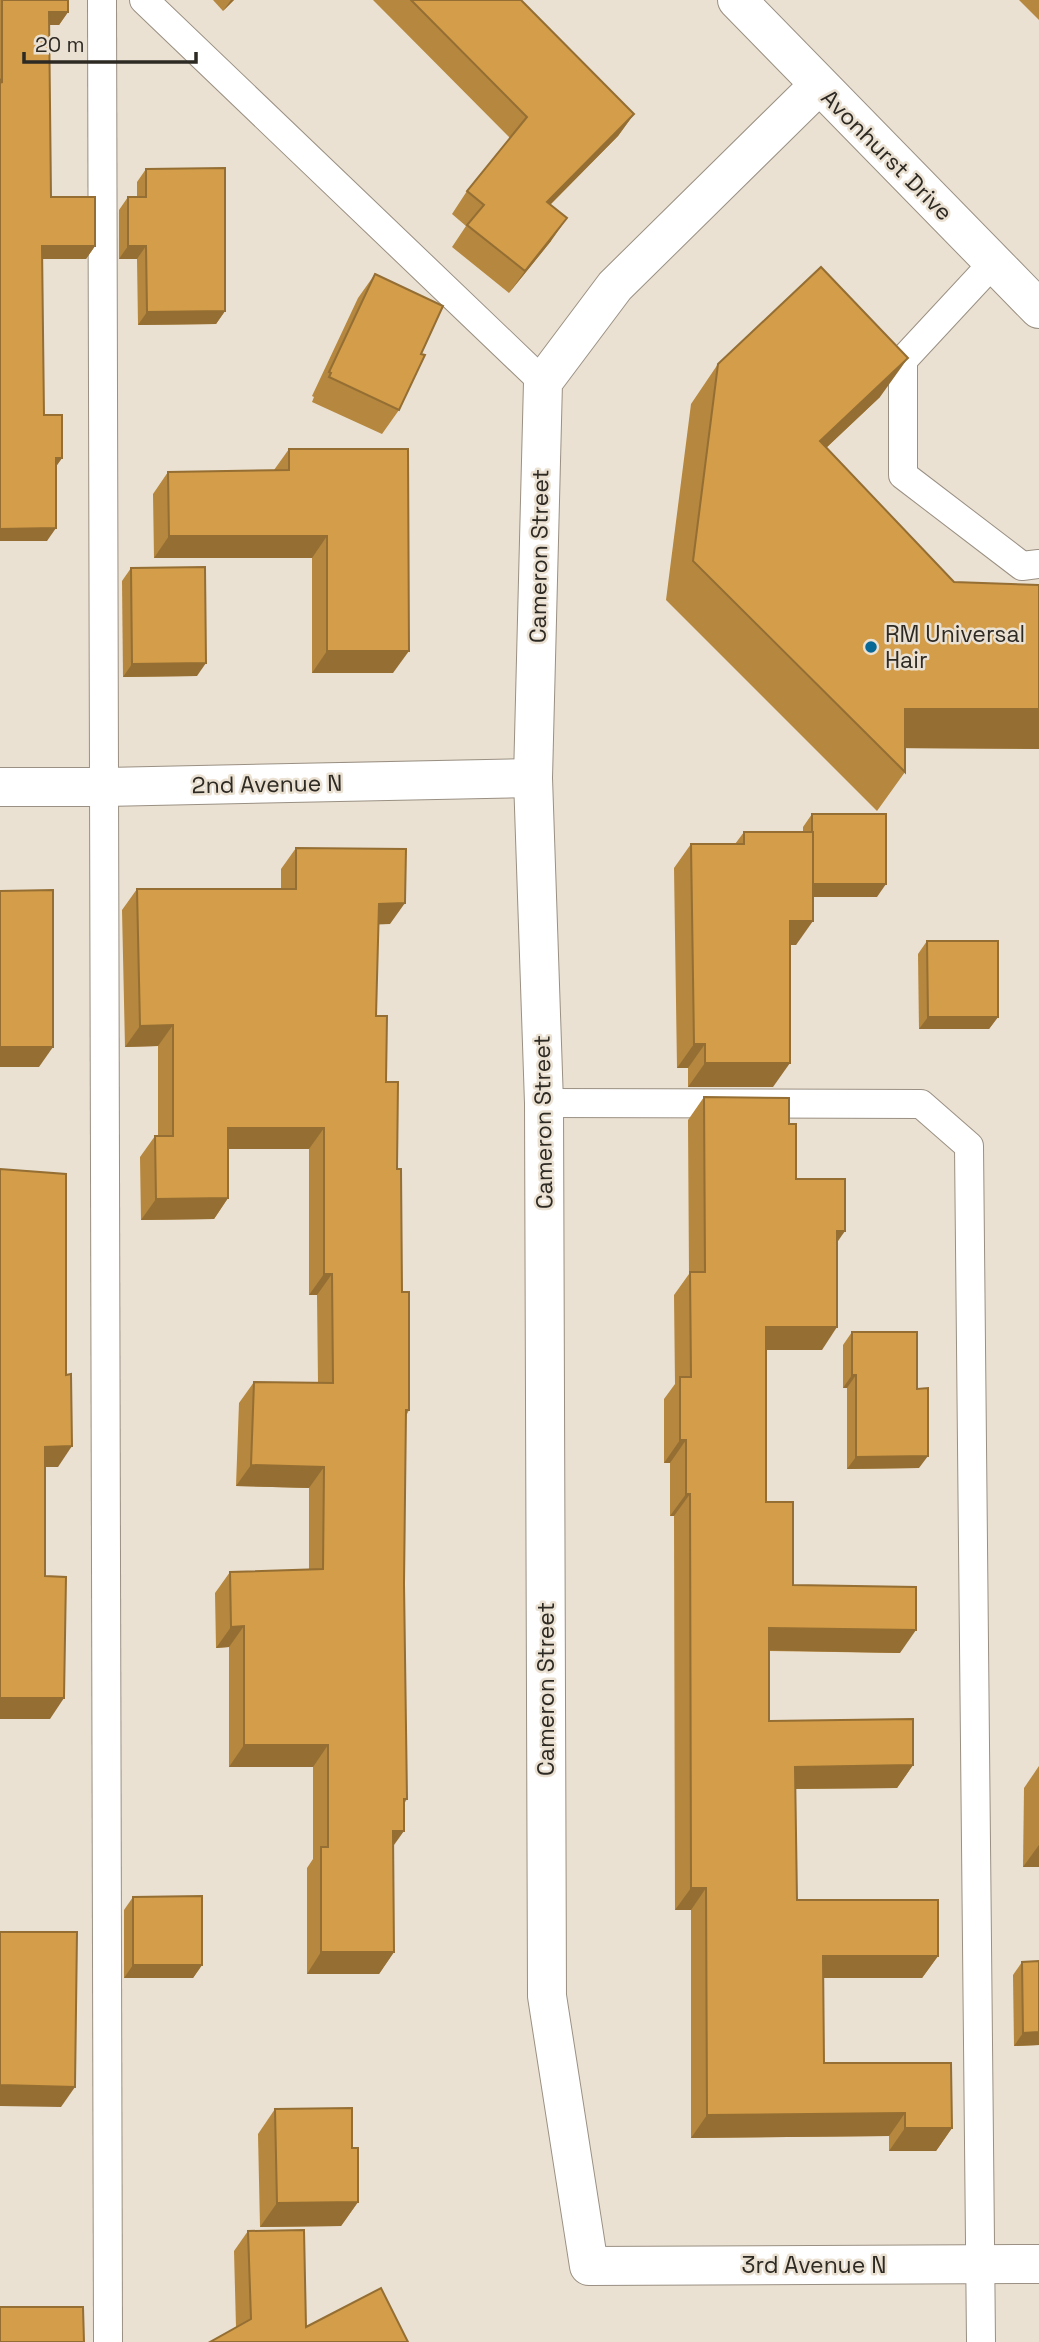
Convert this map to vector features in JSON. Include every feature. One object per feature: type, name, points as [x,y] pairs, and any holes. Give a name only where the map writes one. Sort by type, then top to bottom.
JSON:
[{"type":"street","name":"Avonhurst Drive","points":[[737,0],[1039,309]]},
{"type":"street","points":[[543,382],[615,286],[818,85]]},
{"type":"street","name":"Cameron Street","points":[[543,382],[533,778],[544,1103],[547,1996],[589,2266]]},
{"type":"street","name":"2nd Avenue N","points":[[0,787],[533,778]]},
{"type":"street","name":"3rd Avenue N","points":[[589,2266],[1039,2264]]},
{"type":"lane","points":[[102,0],[108,2342]]},
{"type":"lane","points":[[144,0],[543,382]]},
{"type":"lane","points":[[993,263],[903,360],[903,475],[1022,566],[1039,564]]},
{"type":"lane","points":[[544,1103],[921,1104],[969,1146],[981,2342]]},
{"type":"building","points":[[2,0],[68,0],[68,12],[49,12],[51,197],[95,197],[95,246],[42,246],[44,415],[62,415],[62,458],[56,458],[56,528],[0,529]]},
{"type":"building","points":[[411,0],[521,0],[634,114],[547,202],[567,218],[525,271],[467,225],[484,205],[467,191],[527,117]]},
{"type":"building","points":[[225,168],[225,311],[147,312],[146,246],[128,246],[128,197],[146,197],[146,169]]},
{"type":"building","points":[[821,267],[908,358],[820,441],[954,582],[1039,585],[1039,709],[905,709],[905,772],[693,561],[718,364]]},
{"type":"building","points":[[375,274],[443,306],[421,354],[425,355],[399,410],[329,377]]},
{"type":"building","points":[[289,449],[408,449],[409,651],[327,651],[327,536],[169,536],[168,472],[289,470]]},
{"type":"building","points":[[205,567],[206,663],[132,664],[131,568]]},
{"type":"building","points":[[812,814],[886,814],[886,884],[813,884]]},
{"type":"building","points":[[744,832],[813,832],[813,921],[790,921],[790,1063],[705,1063],[705,1044],[694,1044],[691,844],[744,844]]},
{"type":"building","points":[[296,848],[406,849],[405,903],[379,904],[376,1016],[387,1016],[386,1082],[398,1082],[397,1169],[401,1169],[402,1292],[409,1292],[404,1584],[407,1799],[404,1799],[404,1831],[393,1831],[394,1952],[321,1952],[321,1847],[328,1847],[328,1745],[244,1745],[244,1626],[231,1627],[230,1572],[323,1569],[324,1467],[251,1465],[254,1382],[333,1383],[332,1274],[324,1274],[324,1128],[228,1128],[228,1198],[156,1199],[155,1136],[173,1136],[173,1025],[140,1026],[137,889],[296,889]]},
{"type":"building","points":[[53,890],[53,1047],[0,1047],[0,891]]},
{"type":"building","points":[[927,941],[998,941],[998,1017],[928,1017]]},
{"type":"building","points":[[704,1097],[789,1098],[789,1124],[796,1124],[796,1179],[845,1179],[845,1231],[837,1231],[837,1327],[766,1327],[766,1502],[793,1502],[793,1585],[916,1587],[916,1630],[769,1628],[769,1721],[913,1719],[913,1765],[795,1767],[797,1900],[938,1900],[938,1956],[823,1956],[824,2063],[951,2063],[952,2128],[905,2128],[905,2113],[707,2115],[706,1888],[691,1888],[690,1494],[686,1494],[686,1440],[680,1440],[680,1377],[691,1377],[690,1272],[705,1272]]},
{"type":"building","points":[[0,1169],[66,1174],[66,1375],[71,1374],[72,1446],[45,1447],[45,1576],[66,1577],[64,1698],[0,1698]]},
{"type":"building","points":[[852,1332],[917,1332],[917,1389],[928,1388],[928,1456],[856,1457],[856,1375],[852,1375]]},
{"type":"building","points":[[202,1896],[202,1965],[133,1965],[133,1897]]},
{"type":"building","points":[[0,1932],[77,1932],[75,2087],[0,2085]]},
{"type":"building","points":[[1039,1961],[1039,2032],[1023,2033],[1022,1962]]},
{"type":"building","points":[[352,2108],[352,2148],[358,2148],[358,2202],[277,2203],[275,2109]]},
{"type":"building","points":[[304,2230],[306,2327],[381,2288],[408,2342],[210,2342],[251,2319],[248,2231]]},
{"type":"building","points":[[0,2307],[83,2307],[84,2342],[0,2342]]},
{"type":"place","name":"RM Universal Hair","points":[[871,647]]}]
